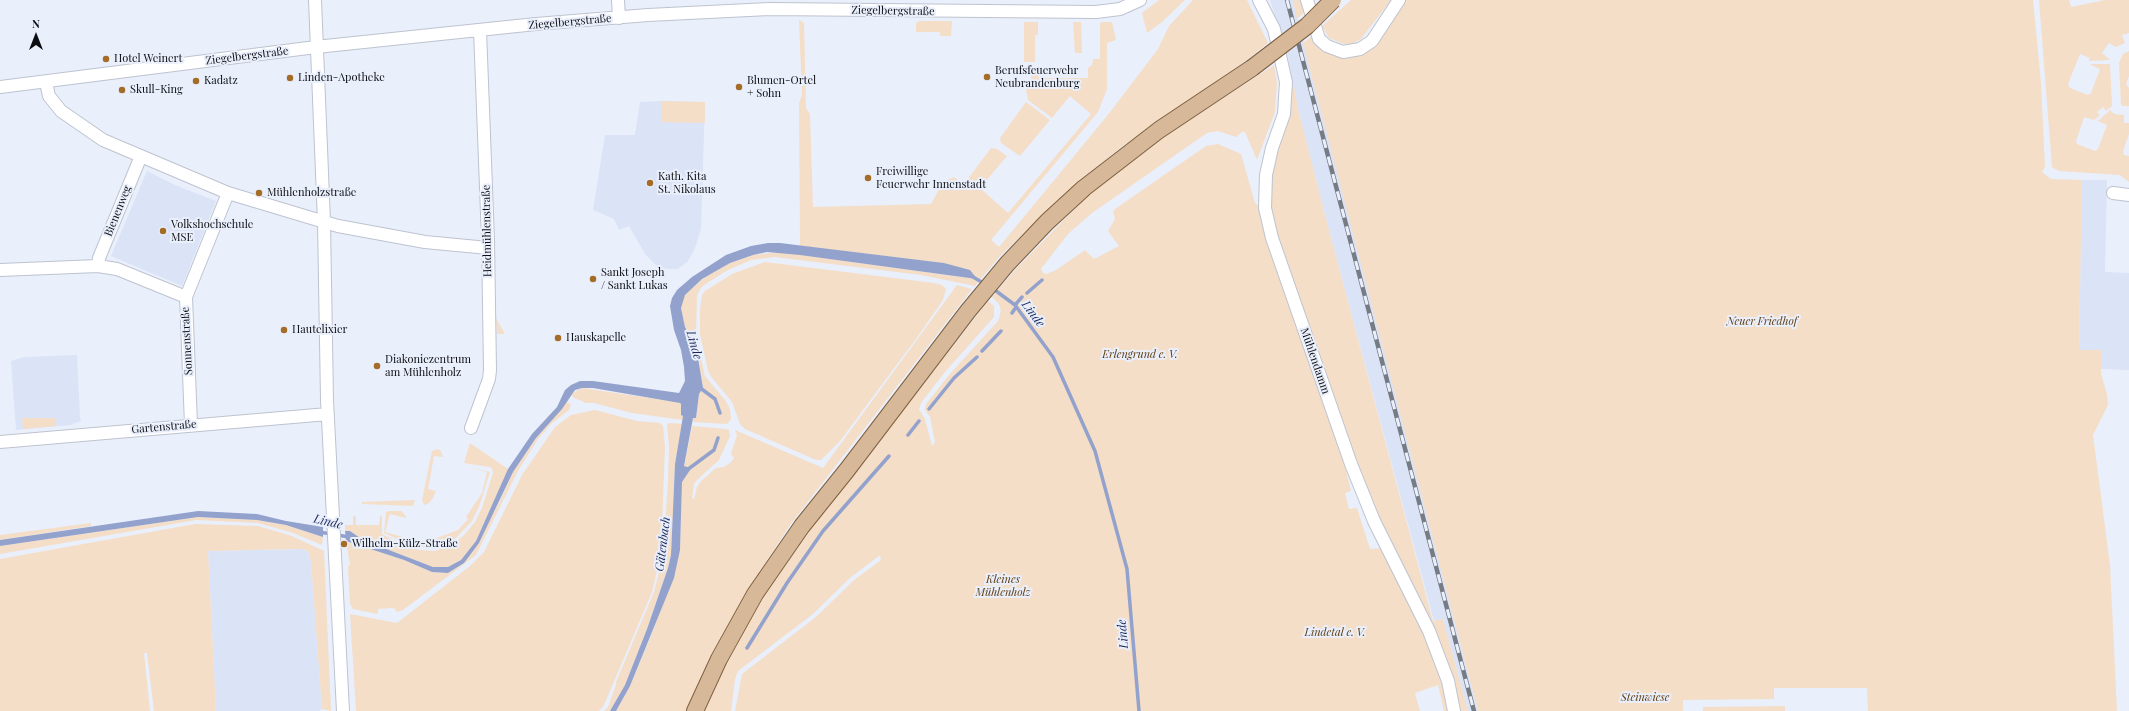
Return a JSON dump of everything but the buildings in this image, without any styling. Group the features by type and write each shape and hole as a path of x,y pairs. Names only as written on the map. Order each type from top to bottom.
{"main road":[{"path":"695,711 719,659 754,594 802,526 847,470 968,311 1007,264 1084,188 1159,130 1252,68 1307,26 1333,0"}],"street":[{"path":"315,0 324,222 328,414 343,711"},
{"path":"618,0 619,18"},
{"name":"Ziegelbergstraße","path":"0,87 316,47 480,30 619,18 770,10 949,6 1111,11 1128,7 1140,0"},
{"name":"Mühlendamm","path":"1259,0 1274,30 1286,82 1284,114 1271,153 1266,175 1266,208 1272,238 1351,464 1374,521 1429,631 1448,681 1454,711"},
{"path":"1307,0 1319,39 1327,46 1338,51 1349,52 1366,46 1379,33 1399,0"},
{"name":"Heidmühlenstraße","path":"471,428 489,379 490,370 488,248 480,30"},
{"path":"46,82 49,96 61,111 103,140 228,193 324,222 425,242 488,248"},
{"name":"Bienenweg","path":"98,266 99,258 140,156"},
{"name":"Sonnenstraße","path":"191,425 186,297 228,193"},
{"path":"2113,193 2129,196"},
{"path":"0,270 98,266 118,269 186,297"},
{"name":"Gartenstraße","path":"0,442 328,414"}],"shaded area":[{"path":"1270,0 1293,0 1478,711 1468,711 1443,619 1434,621 1331,238 1298,109 1288,57"},
{"name":"Kath. Kita St. Nikolaus","path":"640,102 705,102 701,229 695,248 688,261 678,269 667,269 657,266 645,254 629,226 619,230 614,219 593,210 605,135 635,135"},
{"name":"Volkshochschule MSE","path":"147,171 175,185 216,201 182,286 111,256"},
{"path":"2082,180 2107,180 2105,272 2129,273 2129,370 2101,369 2102,350 2079,350"},
{"path":"77,355 81,421 70,425 16,430 11,361 24,357"},
{"path":"304,549 309,553 311,562 322,709 320,711 216,711 208,551"}],"green space":[{"path":"1159,0 1185,0 1162,22 1147,33 1142,13"},
{"path":"1193,0 1247,0 1268,43 1247,60 1120,148 1078,182 999,257 975,286 921,275 774,257 751,260 728,270 701,288 697,295 696,336 705,376 725,400 730,409 731,419 727,424 693,422 693,418 696,418 699,394 703,388 696,346 685,327 681,301 685,295 702,279 730,263 753,255 780,252 977,279 944,263 800,246 799,103 802,95 799,20 804,23 806,108 810,114 813,207 931,204 943,182 954,177 964,184 991,148 997,149 1007,156 980,188 1008,213 1091,114 1070,96 1052,118 1028,100 1026,90 1031,81 1031,75 1038,75 1039,78 1088,78 1088,68 1092,65 1093,59 1100,59 1100,24 1101,22 1112,22 1116,40 1107,43 1107,89 1098,112 991,240 999,247 1107,116 1158,49 1169,26"},
{"path":"1293,0 1302,0 1305,12 1297,19"},
{"path":"1351,0 1391,0 1361,39 1352,44 1344,44 1329,38 1322,26"},
{"name":"Neuer Friedhof","path":"1405,0 2033,0 2041,83 2045,167 2042,172 2051,179 2082,180 2079,350 2102,350 2101,374 2107,394 2108,405 2093,435 2110,565 2117,711 1868,711 1867,688 1774,688 1774,699 1683,700 1683,711 1478,711 1303,43 1312,36 1318,46 1331,54 1344,57 1361,54 1375,45"},
{"path":"2039,0 2069,0 2071,7 2105,0 2129,0 2129,33 2122,35 2125,43 2116,47 2109,43 2102,53 2110,60 2089,61 2090,58 2080,54 2068,84 2070,88 2088,95 2091,93 2100,69 2091,64 2110,64 2112,106 2106,111 2103,107 2097,112 2100,115 2094,120 2084,117 2076,141 2077,144 2095,151 2098,149 2107,125 2098,121 2110,110 2114,114 2124,115 2124,123 2129,123 2129,134 2123,151 2124,155 2129,156 2129,182 2120,175 2059,171 2052,167"},
{"path":"919,21 952,21 951,36 940,36 940,32 916,32 916,23"},
{"path":"1024,22 1038,22 1038,35 1035,35 1035,62 1024,62"},
{"path":"1073,22 1081,22 1082,53 1075,53"},
{"path":"2129,51 2129,76 2126,84 2129,88 2129,106 2122,106 2119,63 2123,54"},
{"path":"1274,65 1277,82 1275,112 1257,160 1245,132 1242,132 1236,137 1218,131 1207,133 1092,213 1068,234 1041,269 1043,273 1047,274 1056,270 1085,250 1094,259 1119,246 1108,231 1115,219 1113,212 1115,209 1206,146 1218,144 1241,154 1255,203 1261,208 1267,239 1285,295 1343,458 1351,491 1345,493 1349,509 1357,508 1370,549 1382,548 1424,632 1443,683 1449,711 1444,711 1438,685 1415,693 1420,711 735,711 742,674 816,617 854,580 881,560 880,555 851,577 813,614 738,671 735,679 731,711 702,711 725,660 761,598 808,532 988,301 994,306 994,317 945,372 921,403 919,409 925,419 932,446 935,442 930,417 925,410 926,404 949,375 998,321 1001,311 999,304 992,297 1015,270 1090,193 1131,160"},
{"path":"1293,80 1298,109 1331,238 1433,621 1443,619 1468,711 1459,711 1356,462 1278,236 1270,206 1270,186 1277,150 1290,116"},
{"path":"661,101 705,102 705,123 662,122"},
{"path":"1026,102 1050,120 1020,156 1001,143 1000,138"},
{"path":"765,262 934,283 942,285 946,289 943,300 918,336 840,441 821,460 816,460 745,429 740,424 732,402 708,371 700,334 700,309 702,295 705,291 732,274"},
{"path":"957,285 972,289 790,525 748,590 712,654 687,711 616,711 630,686 653,631 680,550 682,482 686,473 684,467 692,426 726,429 729,430 730,436 719,460 694,484 692,498 694,499 697,487 701,481 716,468 724,467 734,458 731,454 737,435 735,430 823,468"},
{"path":"496,318 505,334 497,334"},
{"path":"582,388 677,402 681,404 681,415 683,416 683,420 632,413 594,403 586,403 574,398 571,394"},
{"path":"567,402 571,404 569,410 551,424 538,439 518,471 476,555 403,610 397,612 394,608 378,609 378,614 353,609 350,604 348,566 350,565 346,541 404,560 432,572 448,573 464,563 498,505 513,472 536,438"},
{"path":"595,410 637,421 660,423 663,426 665,447 661,554 652,592 604,705 599,711 356,711 350,614 397,623 470,566 484,552 522,475 555,427 571,415"},
{"path":"22,418 56,418 56,426 23,429"},
{"path":"669,423 682,424 675,464 671,555 647,629 625,685 610,711 604,711 608,707 616,682 654,592 663,556 668,481 669,446 667,425"},
{"path":"470,443 508,469 476,541 461,560 448,567 433,567 363,540 350,531 345,531 345,525 353,525 353,516 356,516 356,525 379,525 380,516 382,516 382,534 407,547 435,551 455,543 475,522 482,508 493,473 492,468 464,463"},
{"path":"438,449 441,451 443,457 434,456 428,489 436,491 429,503 424,505 422,500 432,451"},
{"path":"464,466 490,472 479,507 472,521 453,541 443,546 427,548 408,544 384,533 386,512 389,511 401,511 406,516 406,518 390,514 385,532 403,537 403,540 429,541 458,530 468,519 466,517 482,493 487,472"},
{"path":"415,500 413,506 362,504 362,502"},
{"path":"198,517 257,520 286,525 323,537 322,545 293,533 258,523 196,520 0,554 0,546"},
{"path":"91,523 91,526 0,540 0,535"},
{"path":"195,524 258,526 292,536 324,551 331,711 322,709 311,562 309,553 304,549 294,549 208,551 216,711 154,711 147,653 144,653 150,711 0,711 0,559"},
{"path":"1785,706 1785,711 1703,711 1703,707"}],"water":[{"path":"768,243 780,243 944,263 970,270 977,279 800,255 767,252 730,263 702,279 685,295 681,308 685,327 696,346 703,388 699,394 696,418 693,418 684,466 690,468 690,470 682,482 680,550 674,578 630,686 616,711 610,711 625,685 647,629 671,555 675,464 683,416 681,415 680,403 593,388 582,388 575,390 562,409 536,438 513,472 479,543 464,563 448,573 432,572 404,560 346,541 345,531 350,531 363,540 433,567 448,567 461,560 476,541 508,469 532,434 557,407 565,390 571,385 580,381 593,381 679,393 685,381 684,367 681,350 674,330 670,306 672,298 677,290 692,277 726,255 751,246"},
{"path":"198,511 257,514 286,521 323,527 323,537 286,525 257,520 198,517 0,546 0,540"}],"waterway":[{"name":"Linde","path":"973,277 985,284"},
{"path":"1027,293 1042,280"},
{"name":"Linde","path":"992,288 1015,305 1053,357 1095,451 1127,569 1139,711"},
{"path":"1015,305 1022,297"},
{"name":"Linde","path":"1012,313 1016,307"},
{"path":"982,351 1001,331"},
{"path":"929,409 954,378 977,357"},
{"path":"699,387 715,399 720,413"},
{"path":"908,435 919,421"},
{"path":"687,470 714,450 718,438"},
{"path":"747,648 787,583 823,531 889,456"},
{"name":"Linde","path":"319,532 349,537"}],"railway":[{"path":"1287,0 1474,711"}],"place":[{"name":"Hotel Weinert","path":"106,59"},
{"name":"Berufsfeuerwehr Neubrandenburg","path":"987,77"},
{"name":"Linden-Apotheke","path":"290,78"},
{"name":"Kadatz","path":"196,81"},
{"name":"Blumen-Ortel + Sohn","path":"739,87"},
{"name":"Skull-King","path":"122,90"},
{"name":"Freiwillige Feuerwehr Innenstadt","path":"868,178"},
{"name":"Kath. Kita St. Nikolaus","path":"650,183"},
{"name":"Mühlenholzstraße","path":"259,193"},
{"name":"Volkshochschule MSE","path":"163,231"},
{"name":"Sankt Joseph / Sankt Lukas","path":"593,279"},
{"name":"Hautelixier","path":"284,330"},
{"name":"Hauskapelle","path":"558,338"},
{"name":"Diakoniezentrum am Mühlenholz","path":"377,366"},
{"name":"Wilhelm-Külz-Straße","path":"344,544"}],"park label":[{"name":"Erlengrund e. V.","path":"1140,355"},
{"name":"Kleines Mühlenholz","path":"1003,586"},
{"name":"Lindetal e. V.","path":"1335,633"},
{"name":"Steinwiese","path":"1645,698"}],"water label":[{"name":"Gätenbach","path":"663,544"}]}
